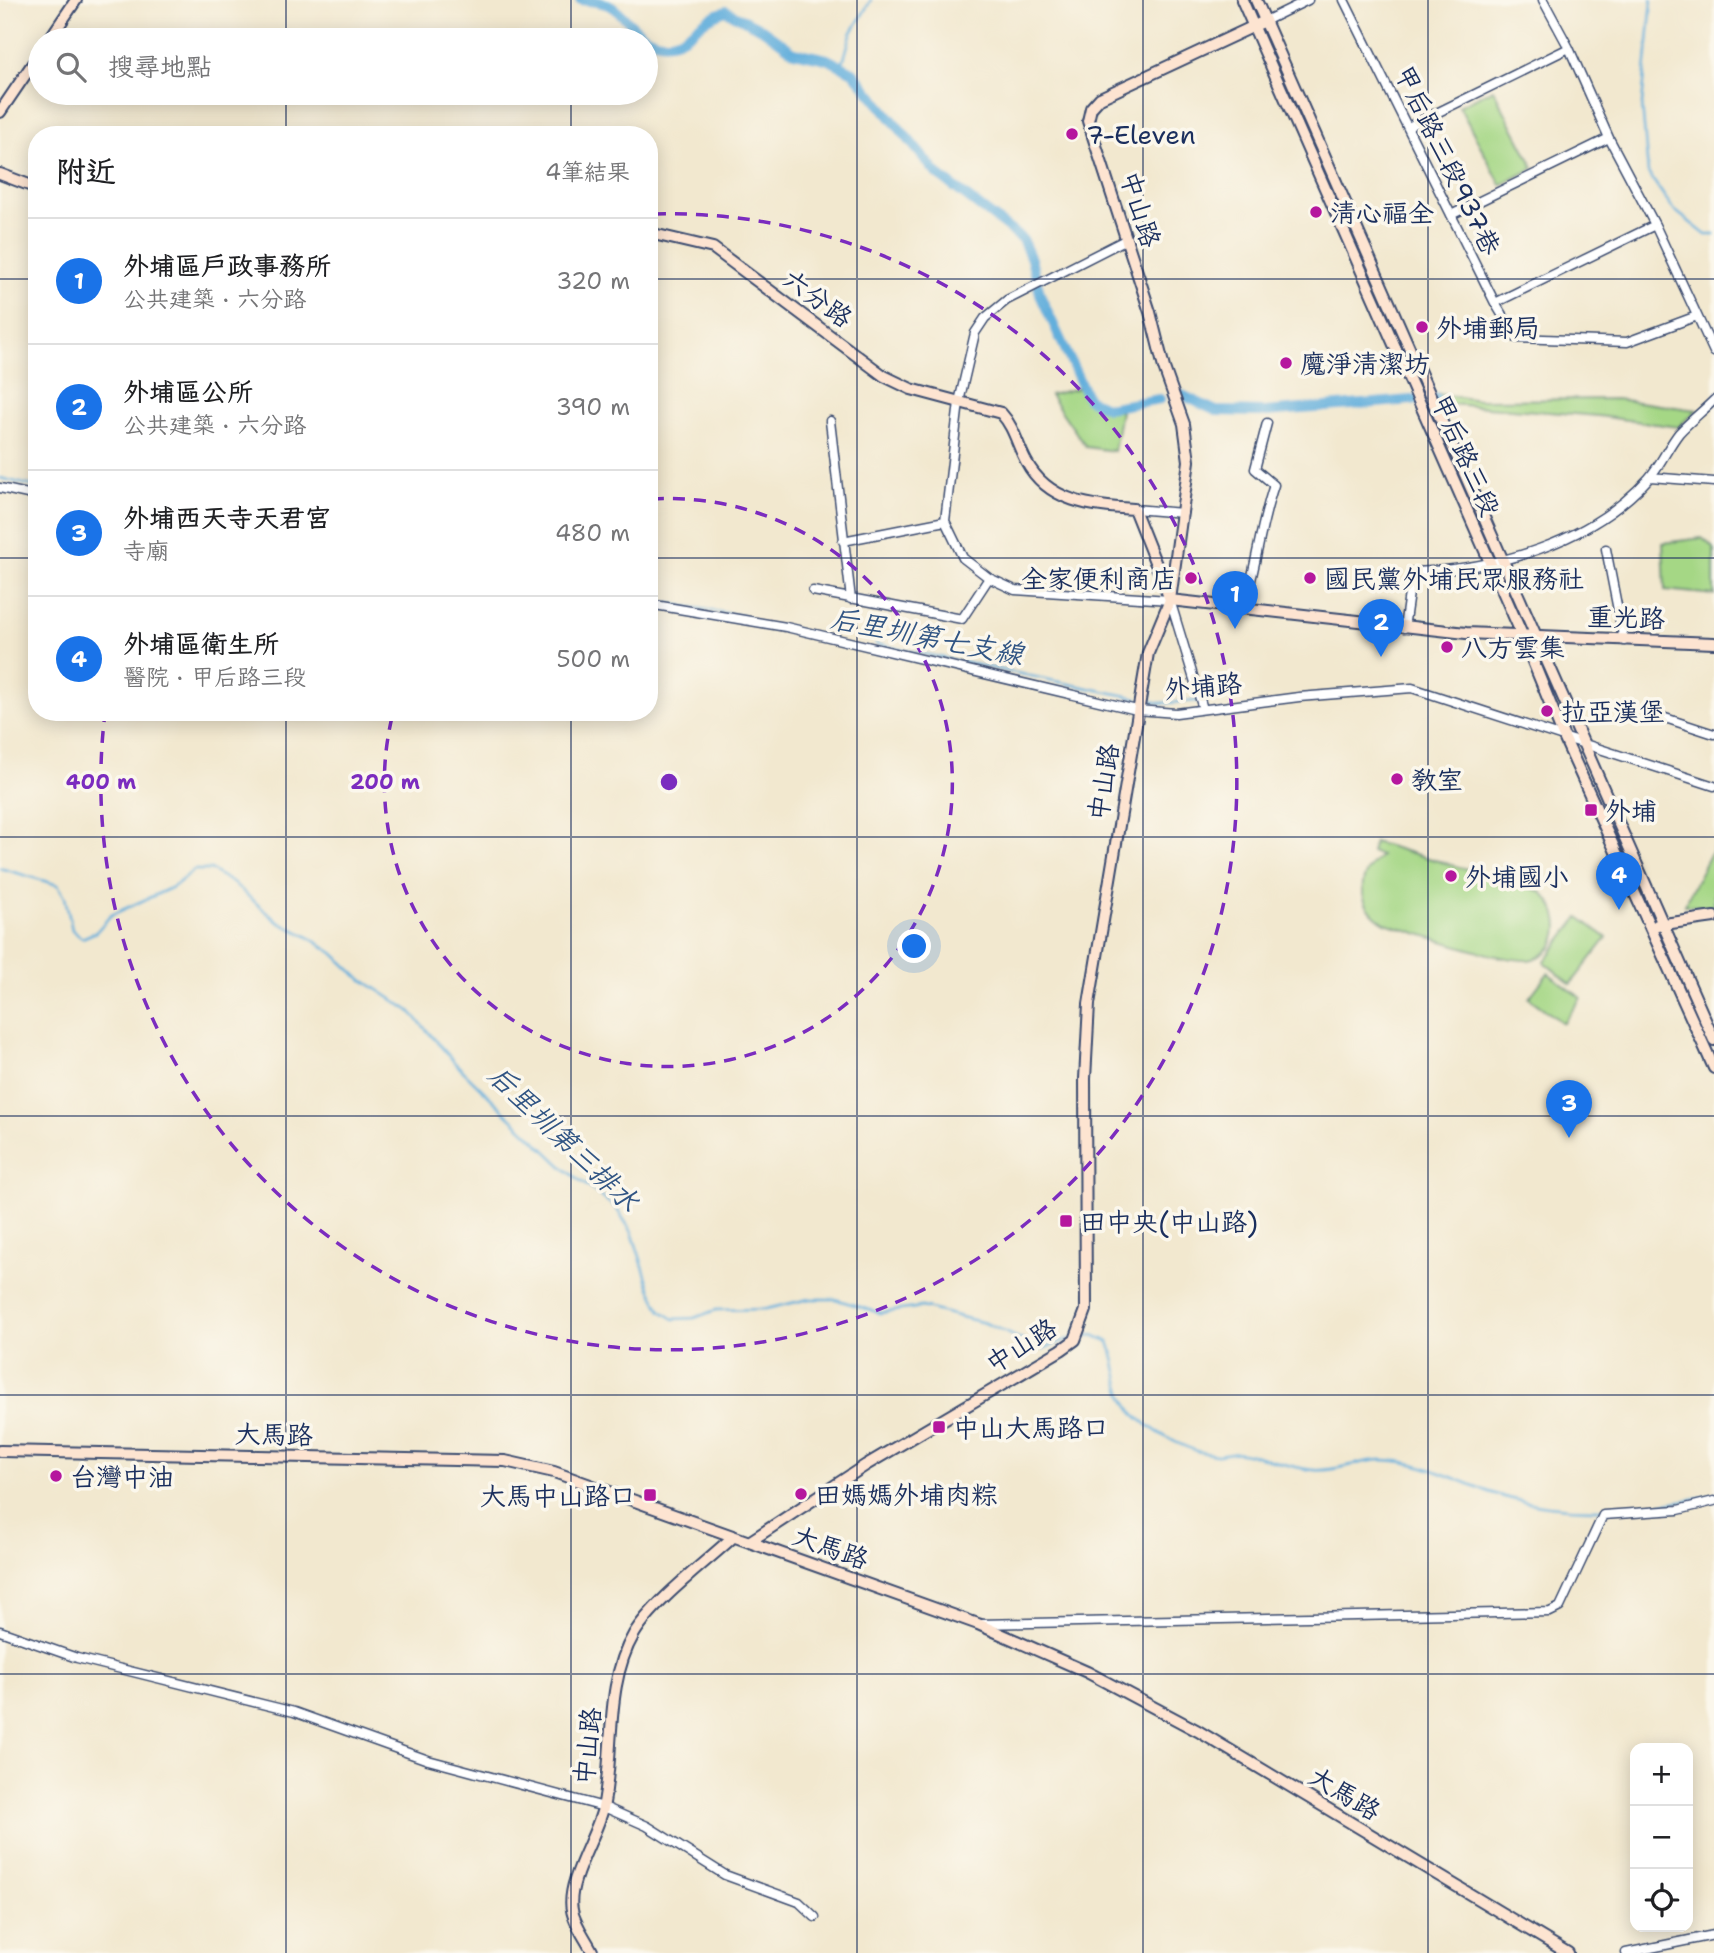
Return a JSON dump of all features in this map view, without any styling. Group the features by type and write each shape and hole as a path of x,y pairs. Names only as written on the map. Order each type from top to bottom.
{"street":[{"path":"57,28 76,0"},
{"name":"甲后路三段","path":"1242,0 1523,637 1563,735 1656,925"},
{"name":"甲后路三段","path":"1256,0 1582,741 1656,925"},
{"name":"中山路","path":"749,1542 866,1465 1075,1340 1086,1310 1085,1079 1089,1004 1148,653 1170,600 1189,461 1184,424 1088,121 1091,108 1100,98 1308,0"},
{"name":"甲后路三段937巷","path":"1344,0 1495,303 1517,338 1627,342 1697,316"},
{"path":"1543,0 1569,48 1609,138 1655,225 1714,352"},
{"path":"1408,127 1569,48"},
{"path":"0,112 28,70"},
{"path":"1451,215 1609,138"},
{"path":"0,174 28,185"},
{"path":"1495,303 1655,225"},
{"name":"六分路","path":"658,235 713,248 884,376 911,389 1001,413 1011,423 1026,461 1039,480 1054,493 1089,506 1134,509"},
{"path":"1125,240 1007,300 985,318 975,333 959,402 945,521 963,558 989,578 1015,590 1170,600 1404,628 1523,637 1536,635"},
{"path":"1404,628 1412,572 1488,562 1541,550 1585,529 1619,506 1650,477 1679,434 1714,400"},
{"path":"830,421 851,599"},
{"path":"1244,608 1256,569 1262,520 1273,485 1255,470 1267,423"},
{"path":"1650,477 1714,482"},
{"path":"0,488 28,494"},
{"path":"1184,513 1134,509 1170,600 1203,709"},
{"path":"843,541 945,521"},
{"path":"1606,549 1624,641"},
{"path":"813,592 962,619 989,578"},
{"name":"外埔路","path":"658,605 786,626 1137,710 1176,713 1412,688 1714,786"},
{"name":"重光路","path":"1536,635 1714,643"},
{"path":"1653,715 1714,734"},
{"path":"1656,925 1714,916"},
{"path":"1656,925 1714,1041"},
{"path":"1656,925 1714,1068"},
{"name":"大馬路","path":"0,1451 505,1461 554,1472 978,1624 1124,1690 1198,1731 1568,1953"},
{"path":"978,1624 1550,1612 1560,1607 1603,1515 1678,1510 1714,1501"},
{"name":"中山路","path":"593,1953 572,1910 573,1890 604,1807 615,1694 626,1651 635,1632 683,1580 733,1537"},
{"path":"0,1631 77,1658 294,1712 428,1760 604,1807 647,1826 725,1875 799,1902 816,1917"},
{"path":"1626,1953 1714,1935"}],"green space":[{"path":"1493,89 1534,168 1501,185 1459,106"},
{"path":"1079,388 1096,407 1121,411 1114,451 1086,447 1050,395"},
{"path":"1438,394 1479,400 1616,399 1697,410 1678,427 1598,416 1438,403"},
{"path":"1702,538 1714,548 1714,595 1665,590 1663,543"},
{"path":"1374,842 1540,891 1548,899 1557,918 1558,928 1552,947 1533,959 1521,960 1461,947 1385,923 1369,908 1363,891 1367,873 1381,856 1371,852"},
{"path":"1714,847 1714,908 1684,905"},
{"path":"1579,917 1607,938 1571,984 1544,962"},
{"path":"1548,973 1581,998 1563,1023 1529,998"}],"waterway":[{"path":"580,0 609,5 636,28"},
{"path":"842,66 851,34 871,0"},
{"path":"1652,0 1642,104 1648,173 1673,209 1706,235 1714,235"},
{"path":"658,41 681,39 710,18 726,11 762,29 794,52 827,59 853,72 937,174 1022,239 1031,259 1041,297 1088,399 1107,408 1160,399"},
{"path":"1180,394 1216,411 1265,412 1436,398"},
{"name":"后里圳第七支線","path":"0,478 28,485"},
{"name":"后里圳第七支線","path":"658,602 743,616"},
{"name":"后里圳第七支線","path":"876,644 1137,698"},
{"name":"后里圳第七支線","path":"1143,700 1162,703 1197,701"},
{"name":"后里圳第三排水","path":"0,868 58,885 65,897 72,930 82,938 96,932 111,915 173,887 194,870 211,870 234,884 278,922 333,953 357,976 410,1011 456,1064 503,1110 565,1169 616,1208 632,1232 650,1288 661,1311 674,1319 694,1318 716,1310 766,1309 809,1299 835,1299 880,1313 922,1307 985,1323 1042,1349 1069,1339"},
{"name":"后里圳第三排水","path":"1079,1337 1093,1335 1109,1342 1127,1403 1140,1419 1176,1442 1206,1453 1242,1453 1314,1470 1382,1460 1398,1461 1429,1469 1504,1497 1556,1507 1609,1509 1714,1495"}],"place":[{"name":"7-Eleven","path":"1072,134"},
{"name":"清心福全","path":"1316,212"},
{"name":"外埔郵局","path":"1422,327"},
{"name":"魔淨清潔坊","path":"1286,363"},
{"name":"全家便利商店","path":"1191,578"},
{"name":"國民黨外埔民眾服務社","path":"1310,578"},
{"name":"外埔區戶政事務所","path":"1235,629"},
{"name":"八方雲集","path":"1447,647"},
{"name":"外埔區公所","path":"1381,657"},
{"name":"拉亞漢堡","path":"1547,711"},
{"name":"教室","path":"1397,779"},
{"name":"外埔","path":"1591,810"},
{"name":"外埔國小","path":"1451,876"},
{"name":"外埔區衛生所","path":"1619,910"},
{"name":"外埔西天寺天君宮","path":"1569,1138"},
{"name":"田中央(中山路)","path":"1066,1221"},
{"name":"中山大馬路口","path":"939,1427"},
{"name":"台灣中油","path":"56,1476"},
{"name":"田媽媽外埔肉粽","path":"801,1494"},
{"name":"大馬中山路口","path":"650,1495"}]}
